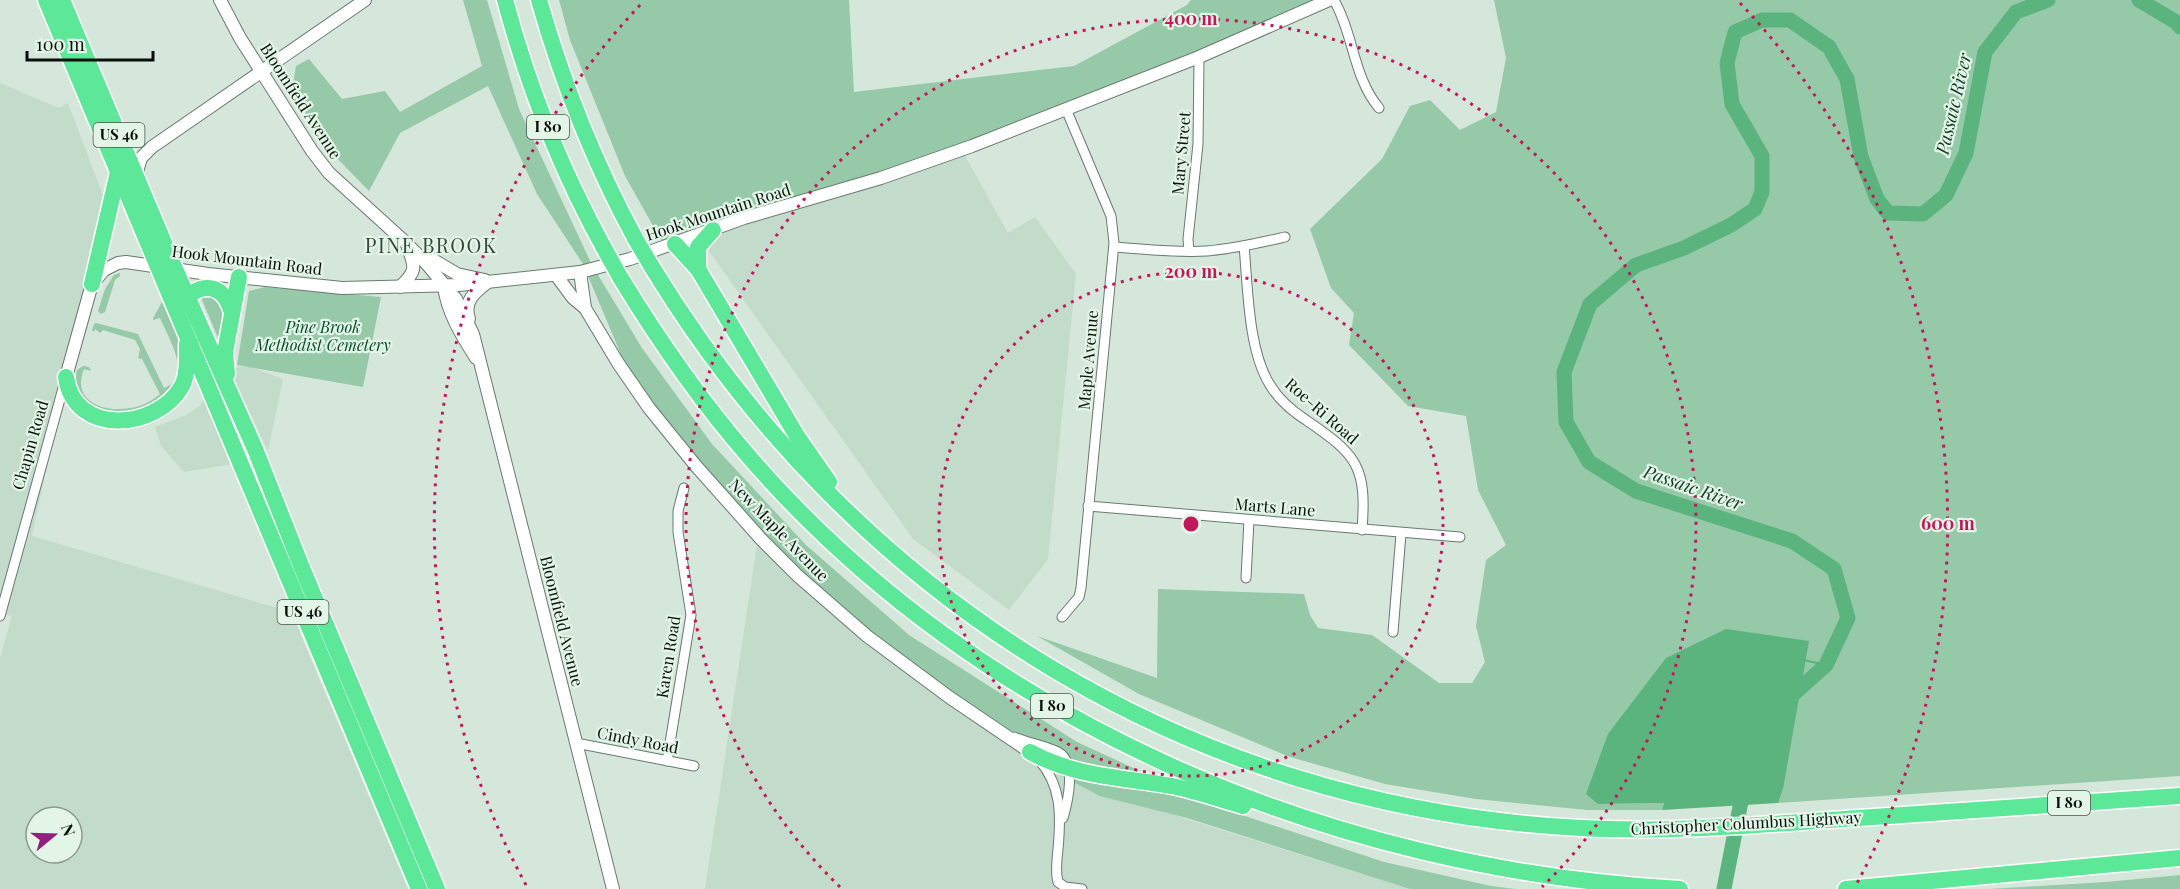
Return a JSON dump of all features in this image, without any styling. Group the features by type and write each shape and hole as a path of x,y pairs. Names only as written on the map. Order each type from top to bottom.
{"highway":[{"name":"US 46","path":"46,0 419,889"},
{"name":"US 46","path":"62,0 175,269 231,394 437,889"},
{"name":"I 80","path":"505,0 520,52 554,144 580,203 620,277 692,387 752,460 805,516 844,554 944,635 1044,701 1140,751 1239,794 1291,813 1383,841 1513,869 1636,886 1680,889"},
{"name":"Christopher Columbus Highway","path":"539,0 561,73 609,189 652,267 702,344 757,416 805,471 889,551 954,603 1042,662 1106,699 1153,722 1241,759 1332,788 1434,811 1549,826 1652,829 1781,824 2180,796"},
{"path":"92,284 118,172"},
{"path":"698,269 698,247 713,230"},
{"path":"675,244 698,269 807,453 844,501 889,551"},
{"path":"231,394 225,352 239,277"},
{"path":"176,310 188,296 196,290 205,288 216,290 225,297 232,313"},
{"path":"66,377 74,400 90,414 106,420 119,421 142,416 163,406 176,395 182,386 186,370 186,334"},
{"path":"1030,752 1070,769 1097,776 1185,789 1287,819 1383,841"},
{"path":"1846,889 2180,858"}],"main road":[{"name":"Bloomfield Avenue","path":"220,0 240,38 295,127 329,173 426,263 456,299 473,334 613,889"},
{"path":"136,175 138,163 152,147 365,0"},
{"name":"Hook Mountain Road","path":"92,284 104,270 126,262 342,288 444,286 580,272 675,244 744,218 881,178 972,146 1199,57 1329,0"},
{"path":"122,141 133,148 152,147"},
{"path":"405,242 442,267 457,274 489,282"},
{"path":"400,287 413,274 414,268 405,242"},
{"name":"New Maple Avenue","path":"580,272 585,308"},
{"name":"New Maple Avenue","path":"556,275 573,298 585,308 618,363 649,408 696,466 761,539 832,607 867,636 949,697 1030,752"},
{"path":"473,334 467,312 468,301 475,292 489,282"},
{"name":"Chapin Road","path":"66,377 92,284"},
{"name":"Bloomfield Avenue","path":"444,286 446,302 466,343 479,361"}],"street":[{"path":"1334,0 1348,29 1366,90 1379,108"},
{"name":"Mary Street","path":"1189,251 1188,240 1198,144 1199,57"},
{"name":"Maple Avenue","path":"1062,617 1079,597 1081,588 1114,247 1114,228 1111,216 1066,109"},
{"path":"1114,247 1208,251 1285,237"},
{"name":"Roe-Ri Road","path":"1244,246 1254,335 1263,372 1282,400 1293,411 1341,445 1355,463 1362,485 1364,502 1362,530"},
{"name":"Chapin Road","path":"0,616 66,377"},
{"name":"Karen Road","path":"667,761 692,615 678,532 678,511 684,488"},
{"name":"Marts Lane","path":"1088,506 1401,534 1460,537"},
{"path":"1246,578 1249,520"},
{"path":"1393,632 1401,534"},
{"name":"New Maple Avenue","path":"997,728 1018,738 1057,751 1066,759 1070,769"},
{"name":"Cindy Road","path":"576,743 694,766"},
{"path":"1030,752 1042,763 1056,787 1060,808 1056,871 1058,882 1065,887 1082,889"},
{"path":"1060,832 1067,801 1070,769"}],"shaded area":[{"path":"0,83 59,108 68,103 104,198 32,536 291,612 408,889 0,889 0,658 12,616 0,613"},
{"path":"963,152 1008,233 1035,217 1076,274 1048,559 1009,610 913,539 699,237"},
{"path":"248,366 283,379 268,451 234,379 232,368"},
{"path":"205,398 233,464 184,472 161,446 155,427 186,415 200,406"},
{"path":"758,538 1035,762 1067,778 1151,808 1410,889 705,889"},
{"path":"1726,629 1809,641 1783,789 1778,803 1662,810 1664,803 1598,804 1586,794 1608,734 1666,658"}],"green space":[{"path":"463,0 487,0 519,109 592,265 642,348 712,444 806,545 909,635 1077,742 1218,807 1384,862 1491,886 1516,889 1410,889 1187,818 1100,796 1035,762 922,679 758,538 635,388 583,264 537,194 488,86 400,133 369,191 325,146 292,90 296,66 309,59 342,99 385,91 400,112 482,66"},
{"path":"559,0 849,0 854,92 1074,66 1187,5 1191,0 1323,0 963,152 665,247 625,176 570,40"},
{"path":"1494,0 2180,0 2180,776 1778,803 1783,789 1598,804 1664,803 1662,810 1587,810 1476,799 1385,784 1290,757 1139,694 1037,636 1157,678 1158,589 1304,594 1310,615 1318,628 1372,635 1439,683 1472,683 1485,662 1476,626 1486,560 1506,545 1478,490 1466,416 1408,406 1349,345 1354,313 1331,288 1310,229 1382,159 1410,106 1430,100 1460,130 1496,112 1506,58"},
{"path":"120,273 115,280 105,312 101,314 98,311 105,289 114,275"},
{"name":"Pine Brook Methodist Cemetery","path":"265,287 381,297 363,387 237,365 249,291"},
{"path":"208,294 225,305 221,338 218,338 200,295"},
{"path":"162,302 183,350 180,376 168,395 149,408 127,415 106,415 88,408 78,393 77,370 83,366 89,367 91,371 84,369 81,380 82,389 86,397 100,406 110,409 134,407 160,394 142,359 138,358 140,349 135,340 103,330 100,333 95,329 94,332 92,330 96,323 138,334 164,388 173,383 177,376 178,366 173,346 160,318 153,320"},
{"path":"2180,875 2180,889 1989,889 2106,882"}],"waterway":[{"name":"Passaic River","path":"1787,700 1826,665 1848,618 1834,569 1792,541 1636,491 1589,462 1566,422 1564,372 1590,304 1636,265 1684,248 1731,225 1755,209 1762,192 1762,156 1732,104 1727,63 1735,32 1762,20 1790,20 1829,47 1847,79 1861,157 1877,199 1888,213 1923,214 1946,195 1966,153 1985,52 2016,12 2048,0"},
{"name":"Passaic River","path":"2139,0 2176,22 2180,27"},
{"path":"1803,660 1826,665"},
{"name":"Passaic River","path":"1724,889 1744,786"}],"district":[{"name":"PINE BROOK","path":"431,246"}]}
